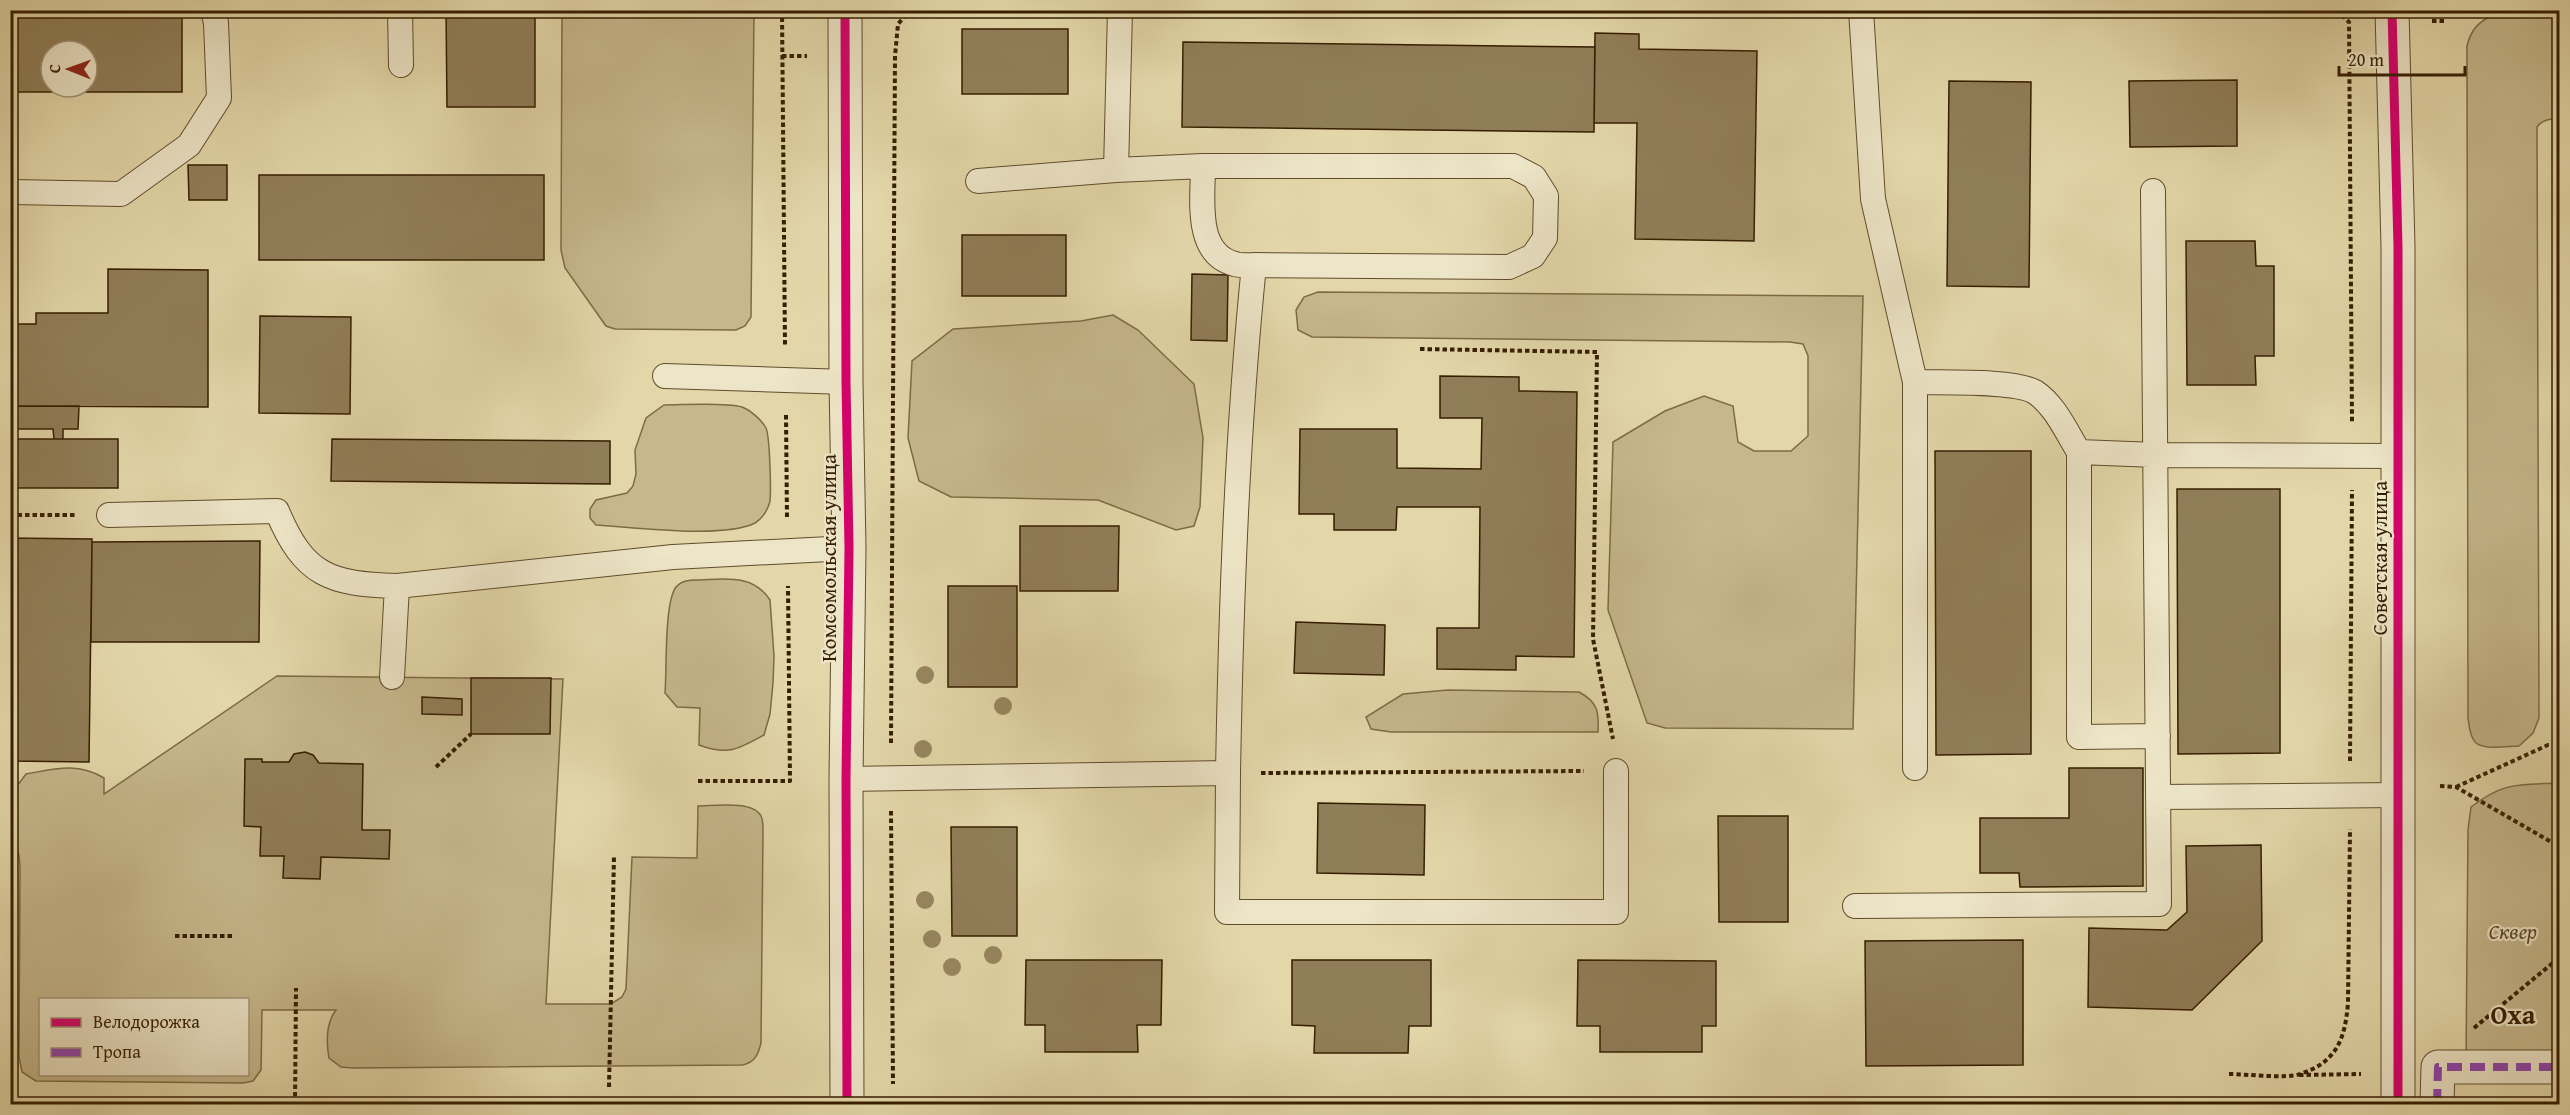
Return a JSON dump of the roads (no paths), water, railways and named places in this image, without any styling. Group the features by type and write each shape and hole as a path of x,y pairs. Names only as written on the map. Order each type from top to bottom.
{"street":[{"name":"Комсомольская улица","path":"845,10 849,548 846,779 847,1104"},
{"name":"Советская улица","path":"2392,10 2398,247 2398,1104"},
{"path":"2438,1104 2438,1067 2559,1067"}],"lane":[{"path":"10,192 121,194 189,145 219,98 216,24 213,10"},
{"path":"400,10 401,65"},
{"path":"1116,170 1120,10"},
{"path":"1861,10 1873,199 1915,382 1915,768"},
{"path":"978,181 1203,166 1513,166 1534,177 1546,196 1545,238 1533,256 1509,267 1234,264 1219,256 1209,244 1203,226 1203,166"},
{"path":"1855,906 2159,904 2153,191"},
{"path":"1254,265 1241,392 1231,615 1227,912 1616,912 1616,771"},
{"path":"665,376 846,382"},
{"path":"1915,382 2013,386 2034,392 2049,406 2079,452 2079,737 2158,736"},
{"path":"2079,452 2156,455 2397,456"},
{"path":"109,515 277,511 289,540 309,566 338,579 360,585 397,586 674,557 849,548"},
{"path":"392,677 397,586"},
{"path":"846,779 1228,773"},
{"path":"2158,796 2399,795"}],"district":[{"name":"Оха","path":"2513,1015"}],"park label":[{"name":"Сквер","path":"2513,932"}]}
